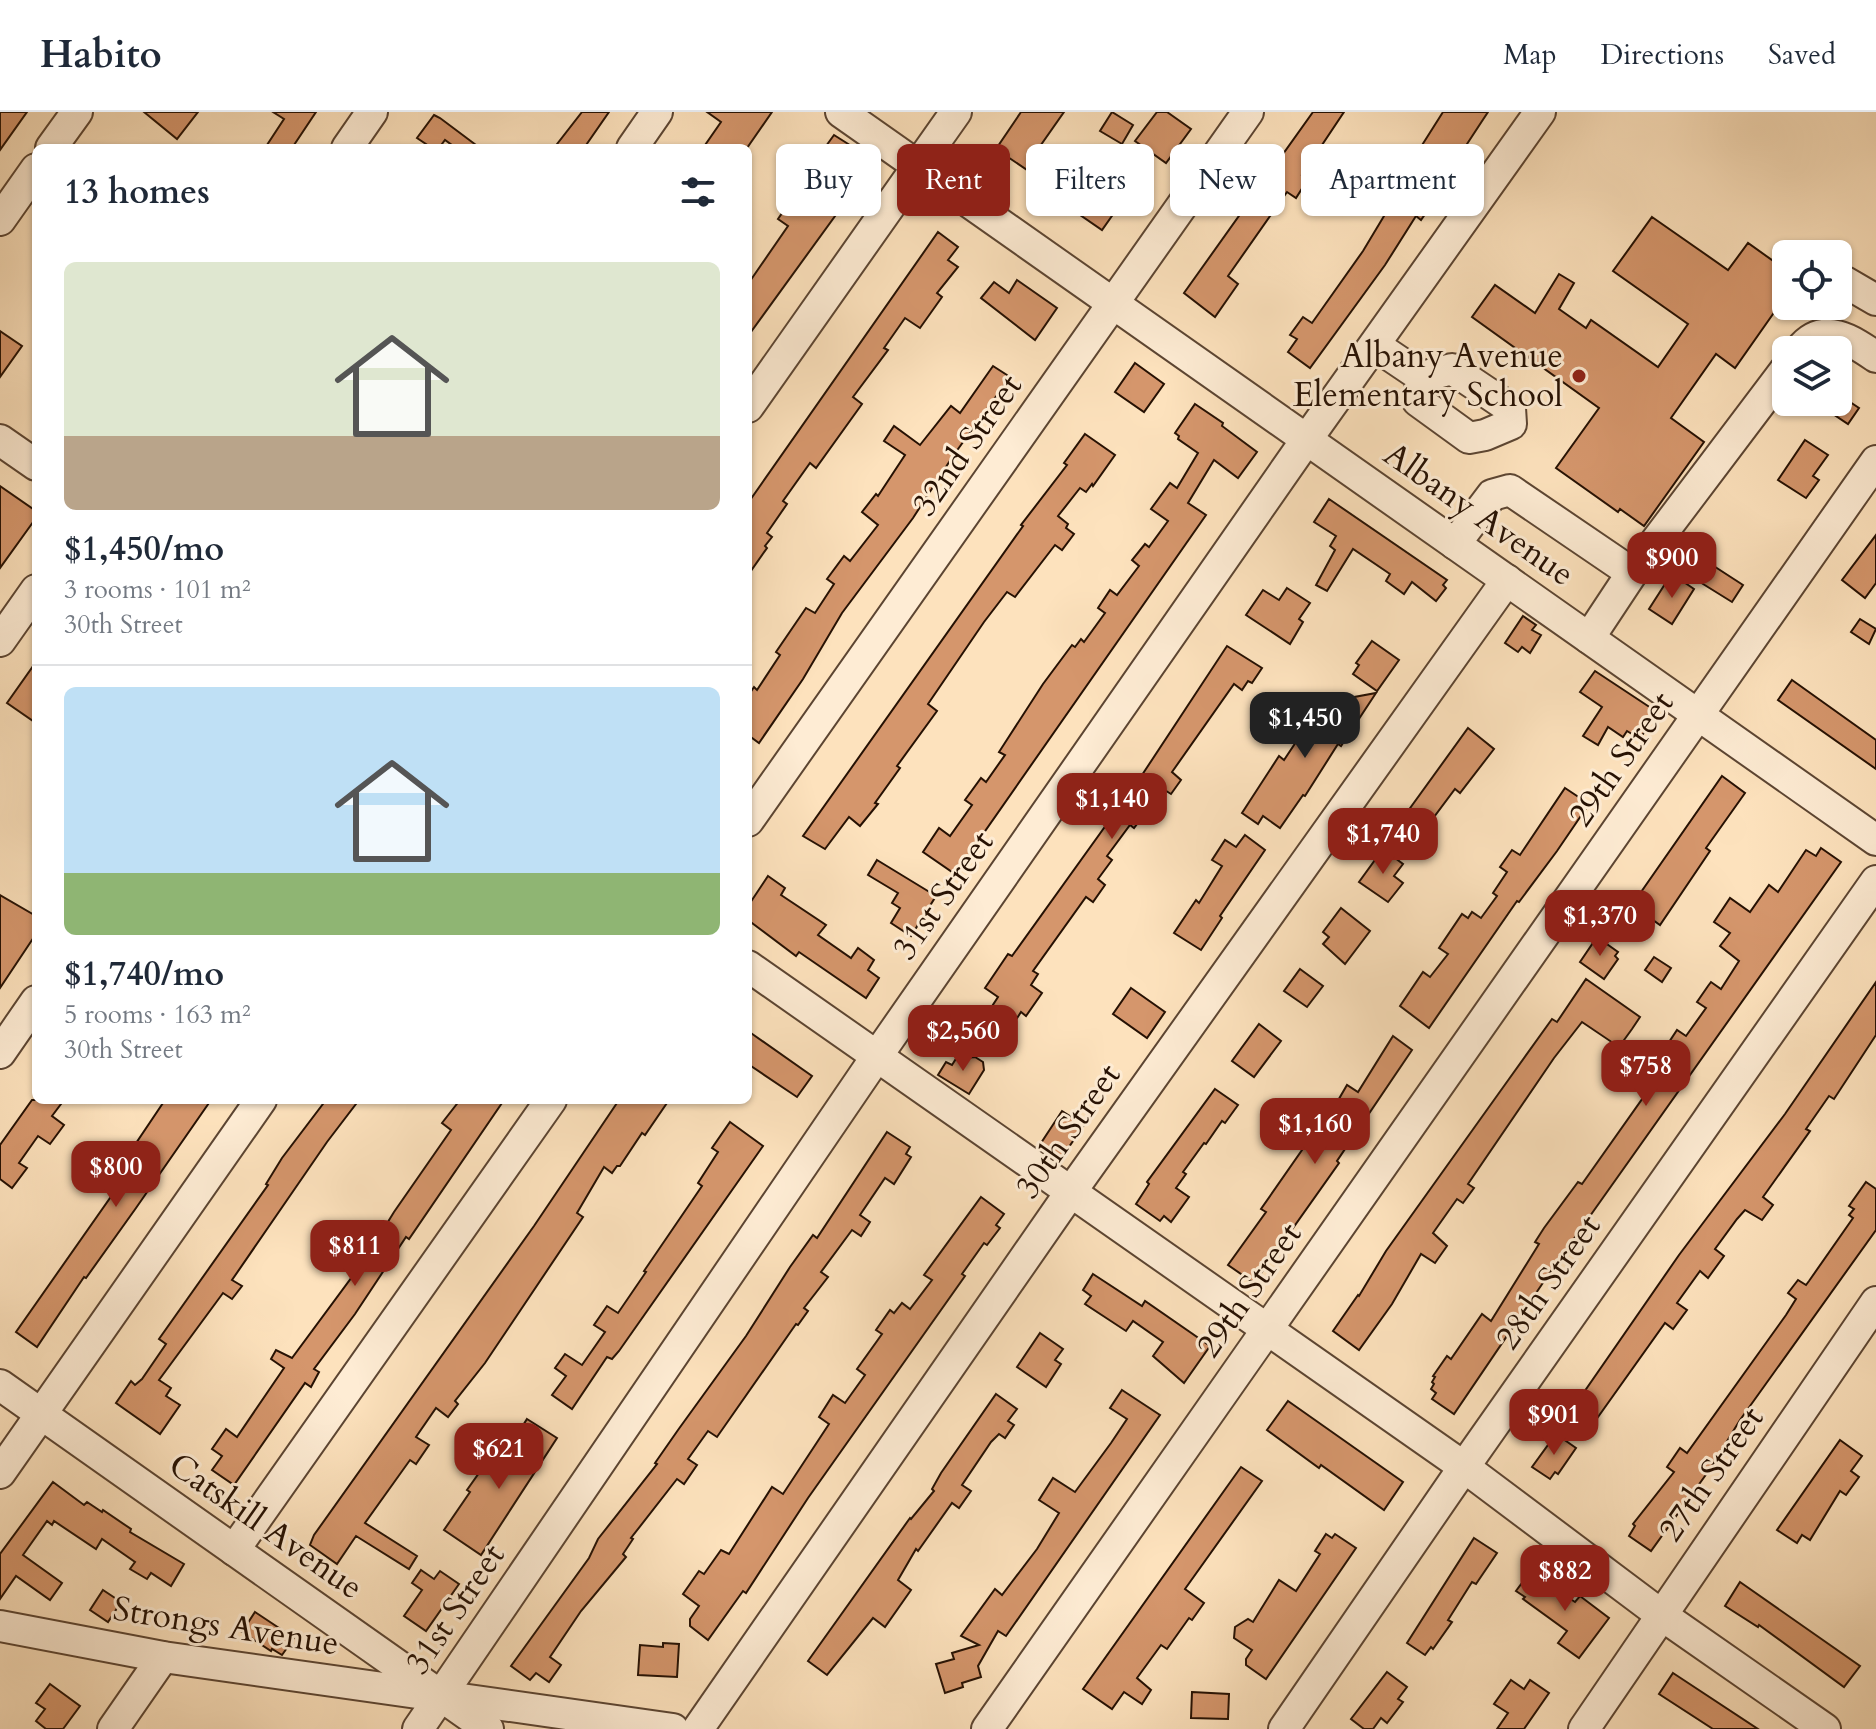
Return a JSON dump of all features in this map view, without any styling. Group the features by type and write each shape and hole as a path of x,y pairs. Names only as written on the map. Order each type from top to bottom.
{"street":[{"path":"54,144 77,112"},
{"path":"350,144 372,112"},
{"path":"635,144 657,112"},
{"name":"Albany Avenue","path":"841,112 897,151"},
{"path":"933,144 956,112"},
{"name":"32nd Street","path":"752,815 1248,112"},
{"name":"31st Street","path":"418,1729 877,1056 1307,439 1540,112"},
{"path":"0,220 32,175"},
{"path":"752,401 897,196"},
{"name":"Albany Avenue","path":"989,216 1876,840"},
{"path":"1852,286 1876,300"},
{"path":"1852,341 1876,357"},
{"path":"1376,346 1422,377"},
{"path":"1589,638 1632,573 1772,388"},
{"path":"0,440 32,462"},
{"name":"29th Street","path":"987,1729 1876,461"},
{"path":"1455,544 1492,495 1510,490 1632,573"},
{"name":"30th Street","path":"698,1729 1070,1193 1507,580"},
{"path":"0,641 32,596"},
{"name":"28th Street","path":"1284,1729 1876,881"},
{"path":"752,969 1464,1467 1660,1614 1825,1729"},
{"path":"0,1053 32,1007"},
{"path":"0,1473 258,1104"},
{"path":"234,1550 548,1104"},
{"name":"27th Street","path":"1584,1729 1876,1302"},
{"name":"Catskill Avenue","path":"0,1385 488,1729"},
{"name":"Strongs Avenue","path":"0,1626 163,1657 673,1729"},
{"path":"113,1729 163,1657"}],"building":[{"path":"0,112 27,112 0,150"},
{"path":"144,112 198,112 177,139"},
{"path":"273,112 316,112 295,144 268,144 284,119"},
{"path":"582,112 609,112 587,144 557,144"},
{"path":"707,112 772,112 750,144 706,144 721,122"},
{"path":"1021,112 1064,112 1042,144 1026,144 1026,169 1010,158 1010,144 999,144"},
{"path":"1112,112 1133,125 1122,144 1100,131"},
{"path":"1157,112 1167,112 1191,129 1180,144 1170,144 1170,158 1166,163 1154,154 1154,144 1135,141"},
{"path":"1313,112 1344,112 1323,144 1301,144 1301,190 1296,198 1287,192 1285,195 1285,151"},
{"path":"1443,112 1488,112 1467,144 1423,144"},
{"path":"434,115 475,144 450,144 445,140 442,144 426,144 417,138"},
{"path":"834,135 848,144 827,144"},
{"path":"780,216 835,216 752,330 752,278 788,226 778,219"},
{"path":"1082,216 1112,216 1102,230"},
{"path":"1239,216 1270,216 1228,276 1238,284 1215,317 1184,293"},
{"path":"1384,216 1416,216 1385,265 1310,368 1288,352 1297,339 1290,335 1303,317 1312,323"},
{"path":"1652,217 1728,270 1748,243 1772,260 1772,315 1735,368 1716,354 1671,418 1704,442 1644,526 1620,509 1618,512 1556,468 1599,408 1472,317 1495,285 1535,313 1559,274 1574,283 1559,309 1586,328 1591,320 1658,367 1688,324 1613,271"},
{"path":"938,232 958,247 948,260 958,267 937,293 942,297 920,328 905,318 884,348 888,350 853,397 862,404 816,468 810,463 783,501 787,504 767,533 772,537 752,569 752,497"},
{"path":"1017,280 1057,308 1035,340 981,298 994,282 1009,293"},
{"path":"0,331 22,346 0,377"},
{"path":"1135,363 1164,384 1144,412 1115,392"},
{"path":"993,366 1010,377 913,518 842,613 803,679 759,743 752,738 752,690 754,687 757,690 780,655 776,652 806,608 815,613 834,584 827,579 844,556 850,561 878,525 862,512 876,494 878,496 905,455 884,441 894,426 920,445 951,406 960,413"},
{"path":"1852,403 1859,408 1848,424 1836,416 1852,416"},
{"path":"1195,404 1257,452 1238,478 1214,460 1188,503 1206,515 955,874 923,852 939,828 950,836 972,805 965,800 981,778 986,782 1005,755 999,752 1043,684 1072,645 1075,647 1081,639 1084,642 1105,613 1098,608 1110,590 1117,595 1139,566 1132,560 1145,544 1149,547 1168,521 1151,509 1170,483 1177,488 1198,453 1178,439 1175,433"},
{"path":"1085,434 1115,455 1093,486 1086,492 1080,488 1058,516 1074,534 1062,550 1055,545 1015,597 1007,592 984,622 928,704 937,711 897,766 900,768 875,803 878,804 860,826 849,817 825,849 803,836 1021,525 1067,465 1064,463"},
{"path":"1805,440 1828,455 1813,476 1819,480 1806,498 1778,480"},
{"path":"0,486 32,508 32,524 0,568"},
{"path":"1329,499 1447,580 1443,585 1446,588 1436,601 1412,582 1404,594 1386,581 1390,574 1353,549 1327,591 1316,585 1335,550 1330,546 1336,536 1314,522"},
{"path":"1876,535 1876,583 1865,598 1842,580"},
{"path":"1706,561 1743,585 1732,602 1695,579"},
{"path":"1675,576 1694,589 1672,624 1649,609 1665,584 1669,586"},
{"path":"1287,588 1310,603 1299,619 1303,622 1290,644 1246,615 1263,590 1279,600"},
{"path":"1523,616 1536,625 1532,630 1541,635 1530,653 1522,647 1518,652 1505,643"},
{"path":"1860,619 1876,629 1869,644 1851,632"},
{"path":"1372,641 1399,660 1377,691 1353,674 1359,665 1356,663"},
{"path":"1227,646 1262,668 1252,683 1248,681 1242,690 1234,684 1172,772 1181,780 1171,794 1163,789 1134,828 1130,825 1107,856 1112,860 1098,879 1105,885 1093,902 1086,897 1033,971 1038,974 1031,985 1042,993 1026,1016 1021,1012 1010,1029 987,1014 998,997 985,988 1008,954 1012,956 1142,775"},
{"path":"32,668 32,720 7,703"},
{"path":"1595,671 1657,712 1640,739 1627,731 1623,737 1608,727 1598,745 1583,736 1602,707 1580,692"},
{"path":"1792,680 1876,740 1876,769 1778,700"},
{"path":"1376,693 1280,828 1263,816 1258,824 1242,813 1279,756 1284,760 1322,703"},
{"path":"1468,728 1494,749 1460,793 1455,789 1419,837 1400,822"},
{"path":"1722,776 1745,793 1706,848 1710,851 1660,925 1632,905"},
{"path":"1565,788 1589,804 1429,1028 1400,1006 1423,972 1430,977 1448,954 1439,948 1462,914 1468,918 1472,912 1481,918 1497,896 1493,893 1507,872 1500,867 1512,850 1520,855"},
{"path":"1245,835 1265,850 1201,950 1174,933 1196,900 1199,903 1222,866 1212,860 1225,840 1236,847"},
{"path":"1821,848 1841,862 1551,1271 1454,1414 1432,1399 1436,1393 1431,1389 1433,1376 1447,1356 1451,1359 1482,1314 1491,1321 1539,1244 1535,1242 1544,1228 1578,1182 1582,1184 1647,1092 1643,1090 1659,1068 1654,1065 1677,1030 1686,1036 1706,1008 1697,1002 1708,986 1711,982 1721,989 1739,961 1720,946 1730,933 1714,922 1730,898 1750,912 1769,885 1778,892 1806,850 1816,856"},
{"path":"1383,849 1403,864 1394,876 1403,883 1388,902 1359,882"},
{"path":"877,860 936,896 911,936 891,923 900,908 892,903 898,893 868,875"},
{"path":"768,876 785,888 781,895 826,925 818,935 851,958 858,948 874,960 868,970 879,978 866,998 799,952 796,956 752,923 752,900"},
{"path":"0,895 32,914 32,940 0,988"},
{"path":"1341,908 1370,931 1345,964 1323,944 1329,937 1323,932"},
{"path":"1597,937 1618,952 1615,956 1618,959 1604,979 1580,962"},
{"path":"1654,957 1671,968 1662,982 1645,970"},
{"path":"1300,969 1323,986 1307,1007 1284,991"},
{"path":"1586,979 1640,1017 1619,1047 1582,1022 1468,1184 1474,1188 1463,1203 1457,1199 1433,1233 1447,1246 1435,1263 1421,1254 1392,1304 1359,1350 1333,1331 1386,1251 1552,1019 1557,1022"},
{"path":"1876,982 1876,1035 1834,1099 1829,1096 1806,1129 1810,1131 1763,1197 1773,1205 1762,1220 1745,1210 1737,1219 1715,1249 1724,1256 1708,1278 1700,1271 1677,1303 1687,1310 1673,1329 1665,1323 1598,1417 1596,1415 1592,1421 1573,1408"},
{"path":"1131,988 1165,1012 1147,1038 1113,1014"},
{"path":"1259,1024 1281,1041 1254,1077 1232,1061"},
{"path":"752,1034 812,1076 797,1097 752,1067"},
{"path":"1393,1036 1412,1050 1337,1161 1339,1163 1254,1283 1228,1265 1266,1212 1261,1209 1316,1130 1326,1138 1344,1109 1336,1104 1347,1085 1358,1092"},
{"path":"959,1054 983,1062 984,1070 969,1094 938,1075 946,1062 952,1065"},
{"path":"1215,1089 1238,1105 1183,1172 1186,1174 1176,1188 1189,1197 1171,1222 1164,1216 1160,1221 1136,1204 1149,1184 1147,1182"},
{"path":"32,1100 32,1104 61,1104 52,1116 64,1125 50,1144 38,1136 19,1163 27,1168 12,1188 0,1179 0,1145"},
{"path":"162,1104 208,1104 37,1347 16,1332 124,1178 116,1173"},
{"path":"323,1104 356,1104 232,1280 242,1286 232,1299 223,1293 159,1380 171,1388 166,1396 180,1405 160,1434 116,1403 131,1381 135,1385 142,1379 166,1344 159,1339 268,1185 282,1158"},
{"path":"457,1104 501,1104 409,1239 406,1237 314,1369 319,1372 311,1387 305,1383 234,1485 212,1470 222,1456 212,1449 226,1429 237,1437 284,1368 271,1359 276,1350 292,1358 380,1239 394,1212 451,1130 442,1123"},
{"path":"616,1104 666,1104 620,1166 612,1173 604,1167 577,1213 583,1217 485,1363 455,1401 458,1404 448,1417 436,1408 416,1437 429,1445 416,1464 410,1460 365,1523 417,1556 409,1569 356,1536 337,1564 310,1545 314,1535 534,1226"},
{"path":"1062,1111 1084,1125 1062,1157 1041,1143"},
{"path":"730,1122 763,1146 619,1351 612,1359 607,1357 572,1409 552,1395 566,1376 555,1368 565,1354 582,1365 605,1332 594,1325 607,1306 618,1313 646,1272 702,1186 698,1183 718,1152 712,1148"},
{"path":"887,1132 910,1147 906,1154 911,1157 894,1184 885,1178 860,1215 870,1222 861,1236 852,1230 821,1272 828,1277 804,1308 808,1311 798,1325 717,1437 708,1431 688,1459 697,1465 684,1484 677,1479 631,1538 623,1554 626,1557 581,1611 550,1657 561,1665 549,1682 536,1673 530,1680 511,1666 589,1558 598,1539 657,1464 790,1267 813,1235 817,1238"},
{"path":"1866,1182 1876,1189 1876,1230 1651,1551 1629,1536 1635,1526 1633,1524 1674,1472 1667,1467 1680,1448 1687,1453 1786,1315 1796,1299 1788,1293 1798,1280 1806,1285 1853,1218 1849,1215 1854,1209 1849,1206"},
{"path":"981,1197 1004,1214 996,1225 1000,1228 987,1245 984,1243 962,1274 965,1276 808,1498 746,1593 743,1591 708,1640 690,1626 690,1619 699,1606 683,1594 699,1571 704,1574 721,1550 729,1554 772,1487 783,1494 829,1424 819,1417 833,1395 845,1403 865,1375 857,1369 882,1334 876,1330 890,1310 894,1313 902,1303 910,1309 932,1280 924,1275"},
{"path":"1093,1274 1142,1306 1145,1301 1210,1346 1184,1383 1153,1356 1163,1342 1133,1321 1126,1331 1085,1304 1091,1296 1083,1290"},
{"path":"1040,1333 1063,1349 1055,1360 1061,1364 1046,1387 1017,1367"},
{"path":"1122,1390 1160,1415 1006,1636 998,1631 978,1666 981,1677 945,1693 936,1664 954,1659 952,1653 979,1645 961,1636 995,1589 1002,1595 1037,1549 1059,1513 1039,1500 1053,1478 1075,1492 1127,1419 1110,1408"},
{"path":"996,1394 1017,1409 1008,1421 1014,1425 1005,1438 999,1434 991,1442 962,1485 971,1491 959,1508 952,1503 918,1551 916,1549 898,1580 911,1590 885,1627 873,1618 827,1675 808,1661 910,1518 934,1491 932,1489 941,1473"},
{"path":"1288,1401 1403,1482 1384,1510 1267,1430"},
{"path":"527,1419 557,1438 481,1555 444,1530 484,1466 503,1479 522,1449 512,1443"},
{"path":"1556,1434 1576,1448 1558,1474 1555,1472 1550,1479 1532,1467"},
{"path":"1840,1440 1862,1456 1851,1471 1859,1477 1846,1495 1840,1491 1810,1540 1802,1535 1797,1543 1777,1530"},
{"path":"1241,1467 1262,1481 1185,1589 1204,1603 1167,1649 1161,1645 1137,1678 1151,1690 1142,1704 1124,1692 1112,1709 1083,1689"},
{"path":"53,1482 84,1505 87,1502 103,1510 131,1529 130,1532 184,1564 171,1586 151,1573 147,1579 130,1569 135,1562 102,1539 96,1549 54,1521 52,1525 47,1521 23,1555 62,1583 50,1600 16,1576 0,1599 0,1554"},
{"path":"1326,1534 1332,1538 1335,1534 1356,1548 1266,1679 1246,1665 1252,1650 1234,1638 1235,1627 1248,1619 1253,1622 1279,1580 1296,1591 1320,1554 1315,1551"},
{"path":"1474,1538 1497,1553 1476,1584 1472,1582 1448,1620 1452,1622 1425,1655 1407,1643"},
{"path":"421,1570 434,1579 440,1571 459,1584 426,1631 404,1616 422,1590 412,1583"},
{"path":"1530,1572 1575,1602 1580,1596 1609,1618 1579,1658 1558,1643 1567,1631 1516,1591"},
{"path":"1740,1582 1860,1666 1844,1687 1759,1625 1725,1606"},
{"path":"103,1590 121,1602 108,1622 90,1610"},
{"path":"255,1612 294,1638 282,1655 242,1632"},
{"path":"663,1643 679,1644 677,1677 638,1675 640,1645 663,1647"},
{"path":"1387,1672 1407,1687 1398,1699 1403,1702 1387,1723 1381,1718 1373,1729 1364,1729 1351,1719"},
{"path":"1673,1673 1758,1729 1713,1729 1659,1694"},
{"path":"1511,1680 1524,1689 1530,1680 1549,1693 1524,1729 1497,1729 1508,1713 1494,1704"},
{"path":"50,1684 80,1706 63,1729 46,1729 36,1721 45,1709 36,1703"},
{"path":"1192,1692 1229,1694 1228,1719 1191,1718"}],"place":[{"name":"Albany Avenue Elementary School","path":"1579,376"}]}
